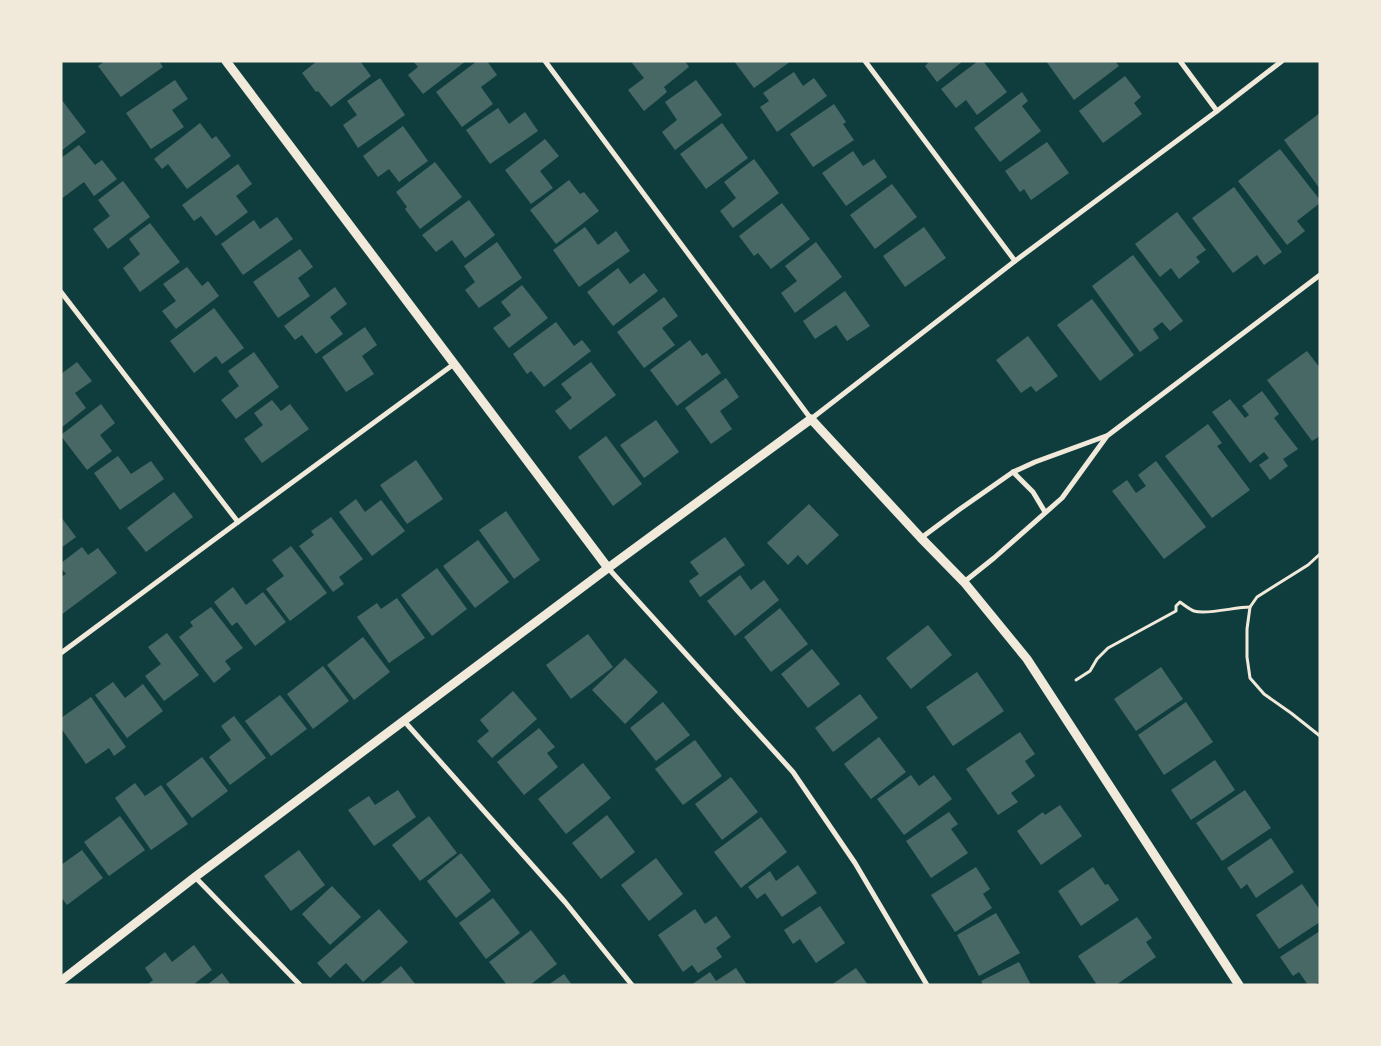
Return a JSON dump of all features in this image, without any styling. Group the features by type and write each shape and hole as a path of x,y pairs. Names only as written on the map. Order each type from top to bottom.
{"street":[{"path":"226,61 608,568 793,772 855,863 927,985"},
{"path":"545,61 811,419 964,582 1027,659 1239,985"},
{"path":"865,61 1016,261"},
{"path":"1180,61 1218,111"},
{"path":"61,980 608,568 811,419 1016,261 1218,111 1282,61"},
{"path":"964,582 1062,498 1107,436 1320,275"},
{"path":"61,292 238,522"},
{"path":"61,652 454,364"},
{"path":"921,538 1013,472 1107,436"},
{"path":"1013,472 1032,492 1045,512"},
{"path":"404,722 564,902 632,985"},
{"path":"195,878 300,985"}],"path":[{"path":"1320,554 1308,565 1257,597 1250,606 1247,630 1247,657 1250,678 1264,694 1320,736"},
{"path":"1076,680 1090,671 1097,658 1108,648 1176,611 1176,606 1180,602 1194,611 1206,612 1250,606"}],"building":[{"path":"105,61 159,61 163,67 121,97 98,66"},
{"path":"317,61 360,61 371,76 331,107 318,91 316,92 302,73"},
{"path":"413,61 466,61 423,94 408,75 418,67"},
{"path":"477,61 487,61 497,75 481,87 493,104 462,127 436,92"},
{"path":"635,61 685,61 689,67 664,87 667,92 644,111 628,90 644,78 632,63"},
{"path":"734,61 791,61 754,88"},
{"path":"927,61 963,61 937,82 925,66 928,63"},
{"path":"978,61 983,61 1007,92 977,115 966,100 956,108 941,89"},
{"path":"1046,61 1115,61 1119,66 1074,100"},
{"path":"794,72 803,86 814,78 827,96 777,132 760,107 769,101 763,93"},
{"path":"1125,76 1141,97 1134,103 1142,114 1103,143 1079,111"},
{"path":"380,78 405,115 358,148 343,125 357,115 347,101"},
{"path":"175,80 188,99 172,110 184,127 151,149 126,113"},
{"path":"696,80 722,115 675,150 662,132 677,120 665,102"},
{"path":"1022,92 1028,101 1022,106 1041,131 1000,162 974,128"},
{"path":"61,99 86,132 61,151"},
{"path":"834,104 846,122 843,124 854,140 813,167 790,134"},
{"path":"498,108 509,124 525,112 538,131 490,164 466,130"},
{"path":"1320,113 1320,189 1284,140"},
{"path":"200,123 212,139 216,136 231,156 187,189 168,164 162,169 154,159"},
{"path":"722,123 748,158 706,189 680,154"},
{"path":"403,126 428,161 399,182 389,169 378,177 363,156"},
{"path":"545,139 559,156 540,171 553,188 531,204 505,170"},
{"path":"1047,142 1069,173 1031,200 1024,189 1020,192 1005,171"},
{"path":"79,145 95,165 102,160 117,179 94,196 84,182 61,199 61,158"},
{"path":"1280,149 1320,200 1320,203 1297,221 1305,231 1287,245 1238,181"},
{"path":"853,151 863,166 874,159 887,177 846,206 822,173"},
{"path":"754,159 779,193 733,228 720,211 736,198 724,182"},
{"path":"435,162 462,197 420,229 405,209 407,207 396,192"},
{"path":"238,164 252,184 236,196 248,212 216,236 201,216 194,221 182,205"},
{"path":"569,180 580,194 584,192 599,211 556,244 530,210"},
{"path":"123,181 150,217 108,249 93,229 110,216 98,200"},
{"path":"892,184 917,217 875,249 850,215"},
{"path":"1234,187 1282,252 1264,265 1257,255 1233,273 1192,218"},
{"path":"469,200 495,235 465,258 452,240 436,252 422,235"},
{"path":"782,203 810,239 771,269 758,253 754,256 739,236"},
{"path":"1177,212 1206,250 1196,257 1200,262 1179,279 1171,268 1160,277 1135,244"},
{"path":"277,217 293,239 243,275 221,244 254,220 260,229"},
{"path":"150,223 180,262 140,292 123,268 140,254 129,239"},
{"path":"585,227 598,245 616,231 630,251 579,287 553,250"},
{"path":"924,227 946,258 905,287 883,256"},
{"path":"497,242 522,278 479,308 465,290 475,282 464,266"},
{"path":"816,242 842,277 795,313 781,293 797,281 785,266"},
{"path":"300,249 313,267 298,278 310,296 278,318 253,282"},
{"path":"1133,255 1183,321 1170,331 1162,322 1153,329 1159,338 1140,352 1092,286"},
{"path":"187,267 202,286 208,281 219,296 176,329 162,311 176,301 163,284"},
{"path":"618,268 630,284 644,273 658,291 613,326 587,292"},
{"path":"522,285 548,318 509,348 493,328 511,315 501,302"},
{"path":"335,287 347,304 330,317 343,334 316,354 302,335 295,340 284,326"},
{"path":"845,291 870,326 847,341 836,325 815,339 803,321"},
{"path":"664,297 678,316 662,328 675,345 644,368 617,332"},
{"path":"1092,299 1134,355 1100,381 1057,325"},
{"path":"214,308 244,348 222,364 216,356 194,373 170,341"},
{"path":"556,322 574,346 582,340 591,351 544,387 531,371 527,374 513,354"},
{"path":"365,327 377,345 362,356 374,374 346,392 322,357"},
{"path":"1028,336 1058,376 1036,392 1031,386 1021,393 996,360"},
{"path":"690,340 702,356 707,353 721,373 677,406 650,370"},
{"path":"1307,351 1320,368 1320,436 1312,441 1267,380"},
{"path":"254,352 279,387 236,419 221,400 239,386 228,371"},
{"path":"77,362 92,381 75,393 86,408 61,428 61,374"},
{"path":"591,362 616,395 570,430 555,411 572,398 561,384"},
{"path":"726,378 739,397 720,411 732,429 711,444 685,408"},
{"path":"1262,391 1279,414 1274,418 1298,449 1283,459 1288,466 1270,480 1259,465 1269,458 1264,452 1250,463 1212,412 1230,399 1245,418 1249,415 1242,406"},
{"path":"272,400 281,411 290,404 309,429 262,463 244,439 263,425 254,413"},
{"path":"101,404 115,423 100,435 112,451 87,470 61,435"},
{"path":"656,420 679,452 644,478 620,445"},
{"path":"1208,424 1222,443 1217,446 1250,490 1212,518 1165,456"},
{"path":"606,436 642,484 613,506 578,457"},
{"path":"118,456 131,474 151,461 164,479 120,510 94,473"},
{"path":"416,460 443,499 407,524 380,485"},
{"path":"1156,461 1206,527 1164,559 1112,491 1127,480 1136,493 1146,486 1138,475"},
{"path":"174,492 193,517 146,552 127,528"},
{"path":"356,499 365,512 381,500 405,531 372,556 339,512"},
{"path":"809,504 839,535 807,565 798,555 788,565 767,543"},
{"path":"506,511 540,560 514,579 479,530"},
{"path":"61,517 76,537 61,548"},
{"path":"331,517 363,559 339,577 344,584 333,592 299,546 314,535 311,531"},
{"path":"725,537 745,565 700,597 689,581 699,574 690,562"},
{"path":"478,540 509,582 475,608 443,566"},
{"path":"291,546 327,593 290,621 266,589 284,576 272,560"},
{"path":"82,547 88,555 98,548 117,573 61,615 61,577 66,574 61,568 61,563"},
{"path":"437,568 467,609 432,636 401,595"},
{"path":"740,575 751,590 764,580 779,600 735,636 707,601"},
{"path":"233,587 246,605 263,592 286,622 255,646 237,622 232,626 214,602"},
{"path":"397,598 425,638 389,663 357,617 377,603 381,609"},
{"path":"211,607 243,648 225,661 231,669 214,683 179,637 193,626 190,622"},
{"path":"780,608 808,644 771,672 744,637"},
{"path":"928,625 952,655 911,689 886,658"},
{"path":"167,633 199,675 164,701 145,676 161,664 148,647"},
{"path":"588,634 613,667 571,699 546,665"},
{"path":"363,637 390,672 354,700 327,665"},
{"path":"812,649 840,684 808,708 781,674"},
{"path":"625,658 658,692 625,724 592,690"},
{"path":"323,666 349,701 313,729 287,694"},
{"path":"1161,667 1183,699 1136,731 1114,699"},
{"path":"977,672 1004,711 953,746 926,707"},
{"path":"113,682 125,698 143,684 163,711 127,738 95,695"},
{"path":"513,691 537,719 492,758 477,741 489,731 480,720"},
{"path":"860,694 878,718 833,752 815,728"},
{"path":"280,695 307,729 271,756 245,721"},
{"path":"91,697 126,747 114,756 109,748 86,764 61,728 61,718"},
{"path":"663,702 690,735 656,761 630,728"},
{"path":"1186,702 1213,742 1164,775 1138,735"},
{"path":"234,716 266,758 230,785 209,757 231,740 221,726"},
{"path":"539,728 555,747 547,753 558,767 524,795 497,762"},
{"path":"1020,732 1035,754 1025,761 1035,776 1011,793 1018,802 998,815 966,769"},
{"path":"879,737 906,772 871,799 844,764"},
{"path":"695,740 722,776 683,805 655,769"},
{"path":"202,757 228,791 192,818 166,784"},
{"path":"1215,760 1235,790 1191,820 1171,790"},
{"path":"583,763 611,798 566,834 538,799"},
{"path":"911,775 919,786 934,775 952,799 904,835 877,799"},
{"path":"731,777 758,812 722,840 695,804"},
{"path":"135,783 145,796 161,785 188,824 151,850 115,798"},
{"path":"398,790 416,817 374,846 348,810 369,796 375,805"},
{"path":"1245,790 1271,828 1222,861 1196,823"},
{"path":"1060,805 1082,836 1041,865 1017,831 1043,812 1045,815"},
{"path":"949,812 958,824 951,829 968,853 931,878 906,841"},
{"path":"607,815 635,852 601,879 572,843"},
{"path":"120,816 145,850 109,876 84,842"},
{"path":"429,816 457,853 420,881 392,845"},
{"path":"761,817 787,852 741,888 714,852"},
{"path":"1271,838 1294,872 1256,898 1247,884 1241,889 1227,868"},
{"path":"82,850 103,878 67,905 61,897 61,865"},
{"path":"299,850 325,885 291,911 264,876"},
{"path":"461,853 491,891 456,918 427,881"},
{"path":"656,858 683,894 649,921 621,885"},
{"path":"798,865 817,893 782,917 765,893 757,899 748,887 770,871 776,881"},
{"path":"976,867 990,889 983,894 992,908 955,932 931,895"},
{"path":"1093,867 1105,885 1108,884 1119,900 1081,926 1058,891"},
{"path":"1302,884 1320,910 1320,922 1279,949 1256,915"},
{"path":"332,886 361,917 330,945 302,914"},
{"path":"493,898 520,933 486,959 459,923"},
{"path":"820,906 845,943 816,963 800,939 793,944 784,930"},
{"path":"379,909 408,942 363,982 346,963 330,978 317,963"},
{"path":"695,909 705,924 716,916 731,937 716,948 722,957 698,973 692,965 683,972 658,935"},
{"path":"996,913 1020,953 979,976 957,935"},
{"path":"1137,917 1152,938 1146,942 1156,957 1116,985 1097,985 1078,956"},
{"path":"531,930 557,964 530,985 507,985 489,962"},
{"path":"1320,931 1320,981 1314,985 1308,985 1299,972 1293,976 1280,957"},
{"path":"194,945 212,970 193,985 147,985 153,980 145,968 165,952 172,962"},
{"path":"1019,962 1031,985 983,985 981,981"},
{"path":"401,966 416,985 378,985"},
{"path":"736,968 747,985 691,985 710,972 716,981"},
{"path":"856,968 868,985 831,985"},
{"path":"222,973 231,985 207,985"},
{"path":"564,974 572,985 548,985"}]}
